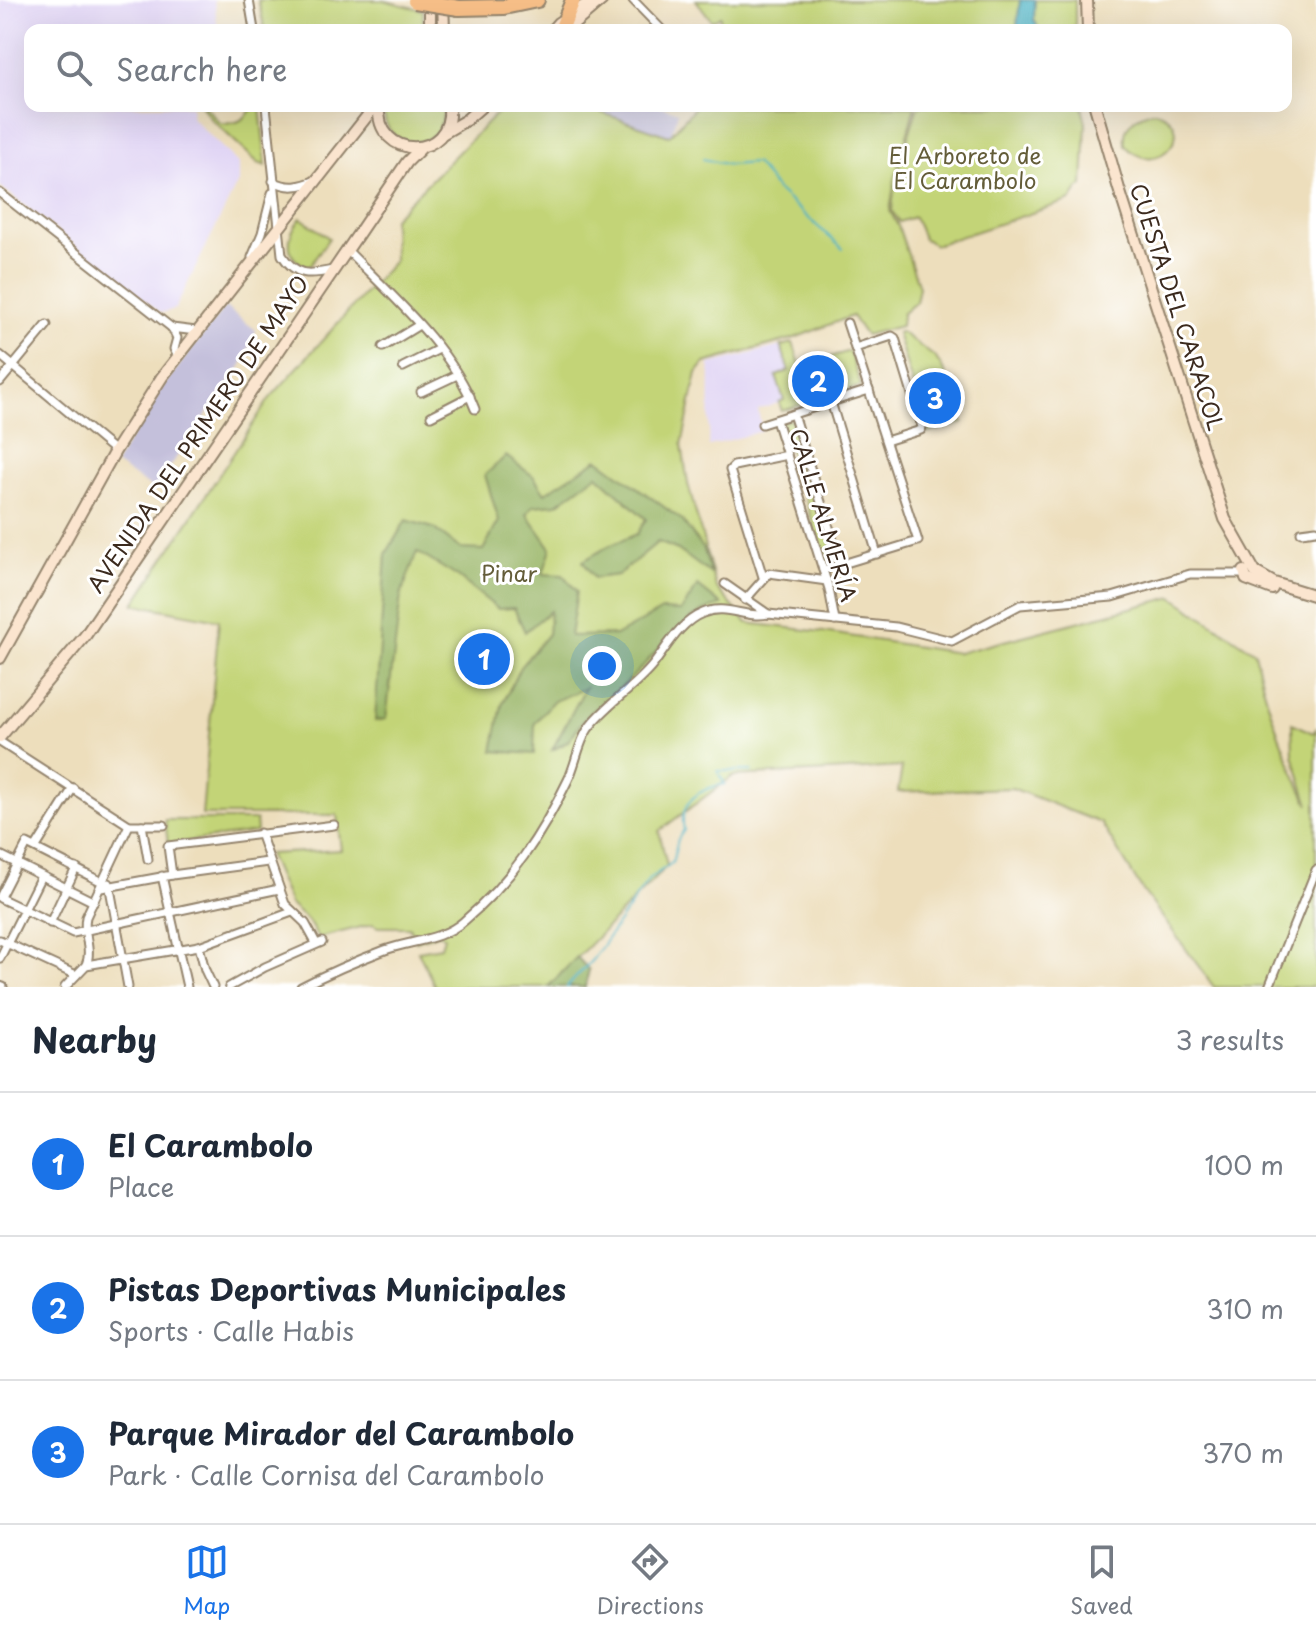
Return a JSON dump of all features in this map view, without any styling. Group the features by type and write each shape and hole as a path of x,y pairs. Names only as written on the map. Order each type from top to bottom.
{"highway":[{"path":"413,0 459,8 504,7 537,0"},
{"path":"565,24 573,0"}],"main road":[{"path":"430,0 430,24"},
{"path":"443,0 444,24"},
{"path":"566,24 593,0"},
{"path":"567,24 602,0"},
{"path":"1087,0 1088,24"},
{"path":"0,658 115,451 177,355 372,112"},
{"path":"378,112 380,123 390,138 402,146 421,148"},
{"path":"443,134 449,112"},
{"path":"443,134 475,112"},
{"name":"CUESTA DEL CARACOL","path":"1097,112 1128,220 1225,519 1249,574"},
{"name":"AVENIDA DEL PRIMERO DE MAYO","path":"0,739 85,636 407,162 421,148 443,134"},
{"path":"1249,574 1289,596 1316,599"}],"street":[{"path":"249,0 253,24"},
{"path":"633,0 656,24"},
{"path":"267,112 282,255 293,268 309,275 333,270"},
{"path":"274,184 294,186 318,179"},
{"path":"247,268 262,233 274,184"},
{"path":"0,193 172,328 177,338 174,349 177,355"},
{"path":"347,250 439,349 470,396 475,409"},
{"path":"823,570 918,541 847,323"},
{"path":"0,382 47,325"},
{"path":"383,347 419,325"},
{"path":"172,328 196,331"},
{"path":"855,348 892,336 895,338 922,427 921,430 886,441"},
{"path":"403,367 439,349"},
{"path":"0,355 115,451"},
{"path":"421,392 457,375"},
{"path":"762,424 869,390"},
{"path":"431,416 470,396"},
{"path":"831,402 877,554"},
{"name":"CALLE ALMERÍA","path":"793,414 841,565"},
{"name":"CALLE ALMERÍA","path":"776,420 827,581 835,621"},
{"path":"763,577 730,472 731,468 787,455"},
{"path":"1301,532 1316,530"},
{"path":"745,600 763,577 771,572 827,581"},
{"path":"301,987 387,949 457,927 528,854 550,817 590,726 640,680 684,625 698,615 713,609 754,616 768,614 896,627 956,641 1020,605 1128,594 1181,576 1249,574"},
{"path":"725,584 768,614"},
{"path":"0,739 129,825 164,825"},
{"path":"73,788 17,864 0,898 71,933 85,933 279,889"},
{"path":"65,987 89,958 86,917 106,883 129,825"},
{"path":"142,825 148,859"},
{"path":"172,875 168,846 334,825"},
{"path":"229,987 319,942 286,907 260,833"},
{"path":"32,846 106,883 268,862"},
{"path":"0,855 94,902"},
{"path":"50,923 76,868"},
{"path":"1269,987 1316,870"},
{"path":"0,958 4,942 41,876"},
{"path":"162,876 186,987"},
{"path":"106,883 128,987"},
{"path":"86,965 199,946 292,912"},
{"path":"4,942 76,975"},
{"path":"199,946 213,987"}],"shaded area":[{"path":"0,0 214,0 217,24 24,24 24,112 191,112 191,117 239,164 238,182 175,309 161,313 0,186"},
{"path":"606,112 678,112 670,136"},
{"path":"225,307 256,330 242,365 154,489 115,464 158,393"},
{"path":"781,346 789,371 784,401 758,410 762,431 709,446 710,364"}],"green space":[{"path":"258,0 383,0 423,10 423,24 264,24"},
{"path":"696,0 1075,0 1075,24 721,24 720,16 712,21"},
{"path":"206,112 210,112 220,123 231,123 249,112 261,112 266,166 258,163"},
{"path":"385,112 443,112 442,122 435,133 425,140 414,142 402,140 392,133"},
{"path":"498,112 599,112 669,136 691,112 913,112 895,179 890,211 919,287 916,302 902,314 901,326 865,335 852,316 792,339 705,363 697,373 682,445 688,484 716,587 747,623 958,653 1173,597 1255,652 1277,730 1309,805 1293,755 1292,723 1313,733 1316,729 1316,987 1214,987 1141,888 1101,823 1012,788 898,792 902,767 733,776 659,831 667,866 548,987 435,987 418,951 441,947 444,937 439,933 416,941 409,927 378,927 373,924 318,938 308,921 290,905 268,854 341,850 337,815 202,815 219,620 134,604 270,398 394,261 393,218"},
{"name":"El Arboreto de El Carambolo","path":"916,112 1083,112 1086,123 1083,186 1071,200 935,245 923,238 914,217 899,222 892,211 895,179"},
{"path":"1156,112 1168,117 1175,127 1175,137 1162,154 1150,157 1138,155 1125,145 1128,127 1141,115"},
{"path":"301,218 329,238 309,267 295,258 290,246 292,232"},
{"path":"901,332 936,358 945,373 963,423 927,433 897,333"},
{"path":"793,343 801,367 849,351 861,386 782,411 779,402 784,400 776,376 789,371 781,346"},
{"path":"791,419 836,561 826,565 781,422"},
{"name":"Pinar","path":"506,456 533,476 545,493 598,459 682,520 704,550 711,574 678,550 658,542 618,575 594,578 583,561 637,534 646,519 597,475 557,504 533,506 527,514 551,548 543,574 563,575 577,591 570,636 617,635 662,610 681,611 698,586 722,605 707,610 681,627 626,683 588,716 568,740 552,750 585,688 552,702 535,723 534,754 493,751 502,705 520,667 548,634 550,611 525,632 514,608 498,609 458,577 417,552 401,595 386,719 375,721 386,554 406,520 433,528 461,549 483,550 499,521 485,475"},
{"path":"165,820 256,820 257,832 168,844"},
{"path":"577,957 589,970 585,987 548,987"}],"water":[{"path":"1020,0 1035,0 1036,24 1017,24"}],"waterway":[{"path":"703,159 729,165 755,163 777,190 843,249"},
{"path":"567,987 593,959 649,879 672,863 678,839 684,830 684,812 693,798 707,789 725,784 717,771 752,771"}],"place":[{"name":"Pistas Deportivas Municipales","path":"818,381"},
{"name":"Parque Mirador del Carambolo","path":"935,398"},
{"name":"El Carambolo","path":"484,659"}]}
